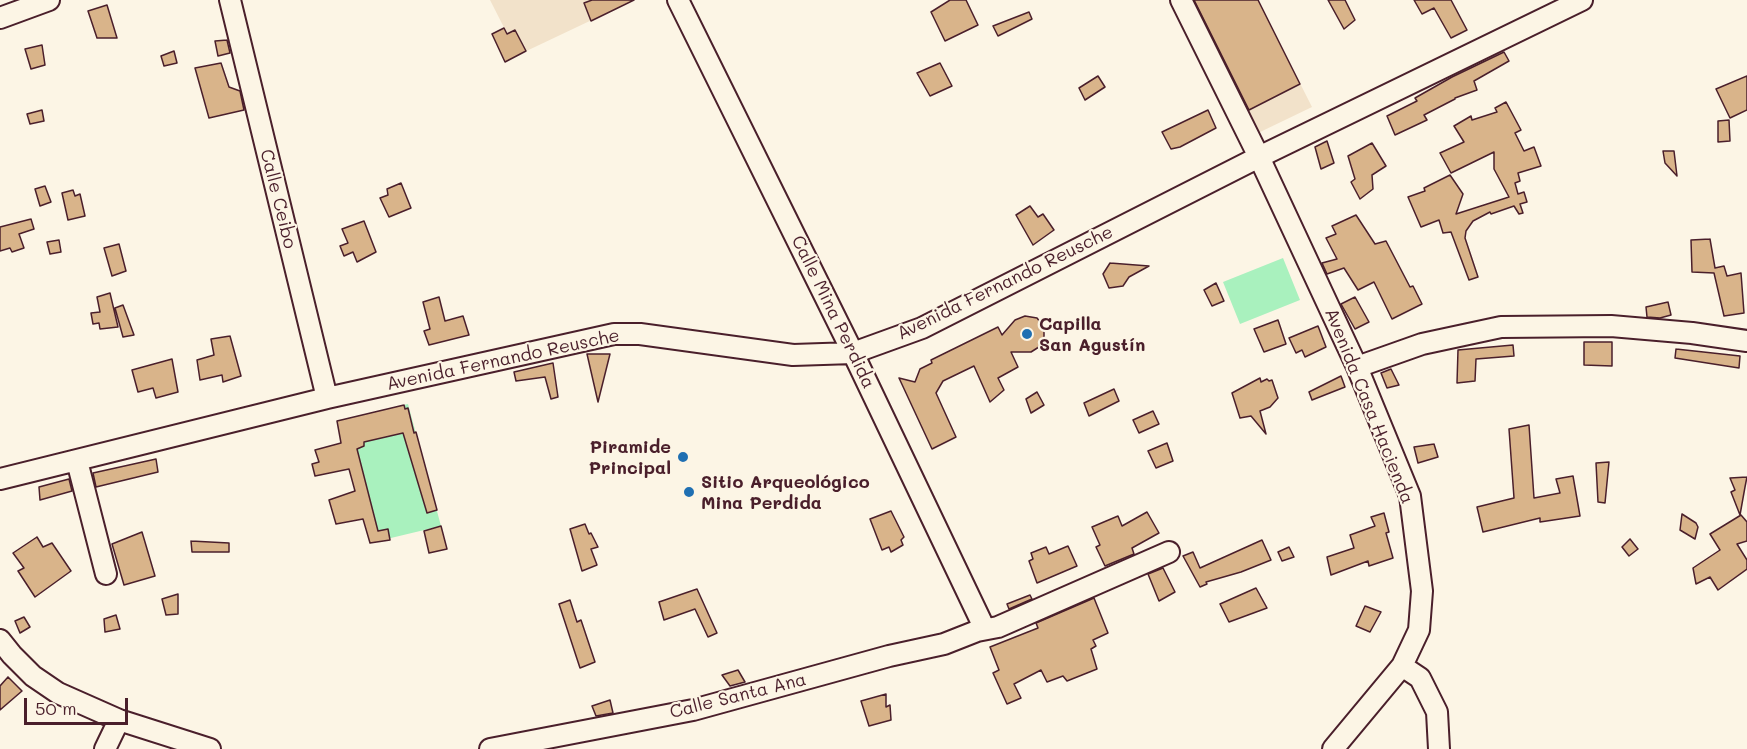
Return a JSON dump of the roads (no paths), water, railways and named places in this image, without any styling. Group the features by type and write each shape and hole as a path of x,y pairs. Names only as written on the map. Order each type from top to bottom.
{"street":[{"path":"0,18 49,0"},
{"name":"Calle Ceibo","path":"230,0 327,398"},
{"name":"Calle Mina Perdida","path":"678,0 853,353 981,621 979,629"},
{"name":"Avenida Casa Hacienda","path":"1181,0 1259,156 1357,367 1410,496 1422,591 1419,630 1402,666 1333,749"},
{"name":"Avenida Fernando Reusche","path":"0,479 327,398 614,333 640,334 793,355 853,353 922,328 1259,156 1582,0"},
{"path":"1357,367 1422,344 1502,327 1611,326 1692,333 1747,341"},
{"path":"77,461 106,574"},
{"name":"Calle Santa Ana","path":"490,749 693,710 889,656 944,644 979,629 998,627 1169,552"},
{"path":"0,640 33,676 58,693 119,720 210,749"},
{"path":"1402,666 1420,678 1437,712 1438,749"},
{"path":"105,749 119,720"}],"place":[{"name":"Capilla San Agustín","path":"1027,334"},
{"name":"Piramide Principal","path":"683,457"},
{"name":"Sitio Arqueológico Mina Perdida","path":"689,492"}]}
